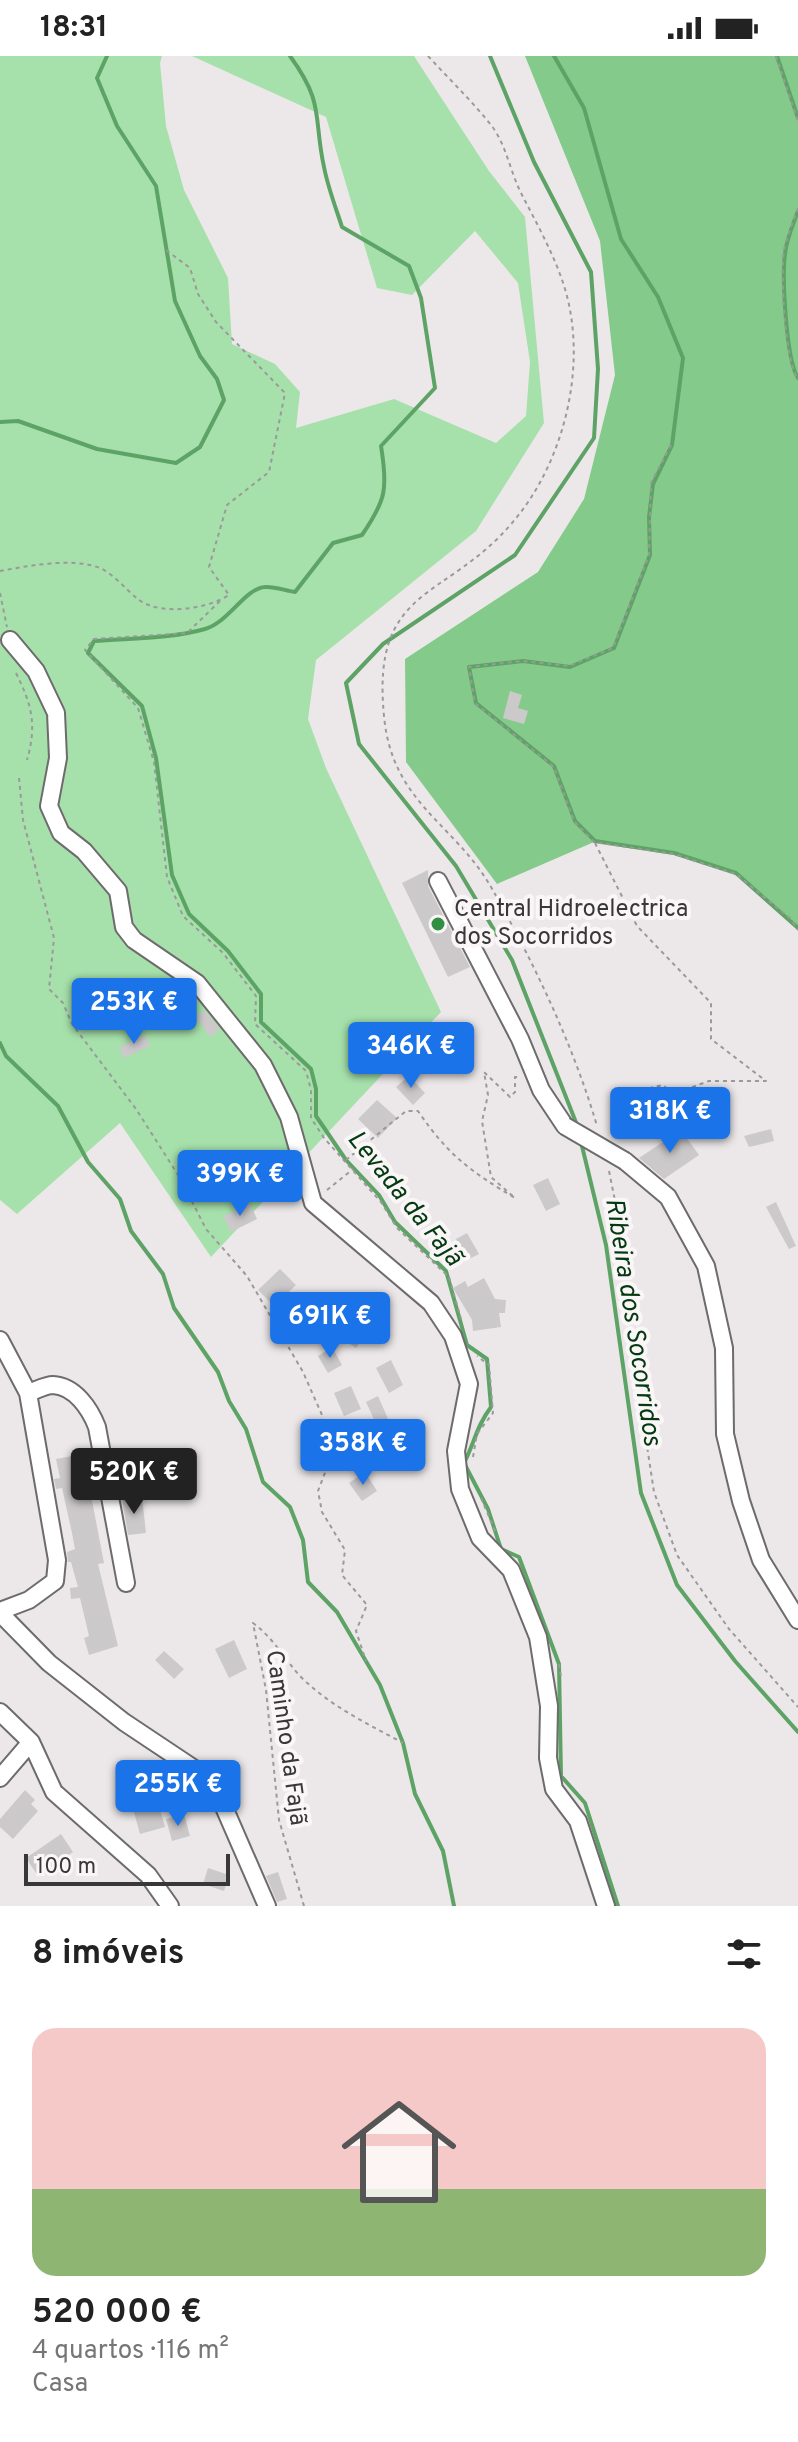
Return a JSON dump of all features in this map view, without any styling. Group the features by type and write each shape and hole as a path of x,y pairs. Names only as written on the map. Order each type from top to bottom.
{"street":[{"path":"10,640 36,671 56,713 58,758 49,806 61,833 84,851 118,891 124,927 134,940 197,983 263,1065 289,1117 313,1203 431,1303 453,1336 469,1384 456,1451 460,1489 480,1538 511,1570 538,1637 549,1706 548,1758 554,1789 578,1821 606,1906"},
{"path":"438,881 528,1074 565,1126 618,1157 668,1197 706,1266 724,1348 725,1434 741,1501 761,1560 798,1620"},
{"path":"0,1340 28,1393 57,1560 55,1581 29,1600 0,1612 49,1663 124,1722 199,1772 220,1798 267,1906"},
{"path":"28,1393 52,1385 73,1393 90,1409 97,1427 126,1583"},
{"path":"0,1712 31,1742 54,1792 148,1875 170,1906"},
{"path":"0,1778 31,1742"}],"path":[{"path":"428,56 501,140 512,174 556,265 566,293 572,349 567,411 558,450 541,486 495,542 426,591 401,618 387,641 383,666 384,716 389,748 410,791 491,888 550,1004 599,1130"},
{"path":"776,56 798,121"},
{"path":"798,208 784,250 783,276 786,348 791,369 798,379"},
{"path":"166,250 190,268 198,294 216,322 285,393 269,472 227,505 220,521 209,567 229,595 187,633 94,639 85,650 138,708 154,762 167,877 183,916 223,953 256,996 255,1024 306,1071 311,1090 311,1118 354,1168 397,1228 449,1277 464,1328"},
{"path":"671,445 651,483 649,555 613,648 569,666 522,661 469,667 475,703 554,767 574,821 594,842 637,926 711,1003 711,1039 766,1081 709,1081 673,1094 663,1085 637,1090 617,1112 612,1126 618,1157 631,1341 654,1492 677,1555 729,1629 798,1707"},
{"path":"0,571 45,562 100,568 143,603 177,609 220,601"},
{"path":"0,593 16,672 26,692 35,731 27,760"},
{"path":"19,778 23,820 54,938 49,989 63,1003 72,1024 136,1109 180,1178 206,1229 247,1276 303,1372 322,1415 319,1437 328,1465 318,1491 322,1512 345,1550 342,1575 367,1605 356,1631 366,1661"},
{"path":"594,842 674,854 736,874 791,919 798,930"},
{"path":"346,1160 406,1111 418,1111 436,1138 465,1168 515,1198 491,1177 482,1121 488,1095 484,1072 510,1097 515,1092 515,1077 528,1074"},
{"path":"313,1203 354,1168"},
{"path":"469,1351 489,1365 493,1413 477,1434 471,1460"},
{"path":"478,1492 499,1542"},
{"name":"Caminho da Fajã","path":"304,1906 279,1820 266,1690 253,1623 269,1635 302,1678 339,1709 403,1743"},
{"path":"557,1658 561,1684"}],"green space":[{"path":"0,56 162,56 166,126 184,190 228,278 232,344 275,364 300,392 296,428 394,399 496,443 526,416 530,362 518,283 475,231 412,295 377,288 326,117 192,56 414,56 489,171 525,217 544,423 476,531 316,660 308,719 326,768 441,1012 211,1257 120,1123 17,1214 0,1200"},
{"path":"525,56 798,56 798,930 791,919 736,874 674,854 594,842 497,884 406,762 405,659 538,572 584,499 615,375 600,241"}],"building":[{"path":"510,691 522,695 518,708 528,711 524,724 503,718"},
{"name":"Central Hidroelectrica dos Socorridos","path":"428,870 428,886 470,967 448,977 402,883"},
{"path":"205,1010 220,1029 210,1037 196,1017"},
{"path":"145,1035 150,1046 124,1058 119,1047"},
{"path":"409,1076 425,1093 413,1105 396,1087"},
{"path":"377,1100 397,1118 378,1138 358,1119"},
{"path":"771,1129 774,1141 749,1147 744,1136"},
{"path":"681,1130 699,1155 664,1179 639,1158"},
{"path":"548,1178 560,1204 546,1211 533,1185"},
{"path":"776,1202 796,1246 789,1249 766,1207"},
{"path":"250,1204 257,1219 231,1232 223,1216"},
{"path":"467,1233 479,1254 467,1260 456,1239"},
{"path":"280,1269 296,1285 274,1306 258,1290"},
{"path":"484,1278 495,1299 506,1300 505,1313 499,1313 501,1327 473,1331 472,1320 453,1288 465,1281 468,1287"},
{"path":"348,1320 366,1333 356,1348 337,1335"},
{"path":"332,1347 342,1365 328,1373 318,1356"},
{"path":"391,1360 403,1385 389,1393 376,1368"},
{"path":"351,1386 361,1409 344,1416 334,1393"},
{"path":"378,1396 389,1421 377,1426 366,1402"},
{"path":"332,1424 348,1448 333,1454 322,1429"},
{"path":"373,1432 388,1446 378,1457 363,1444"},
{"path":"83,1454 104,1563 98,1564 118,1646 89,1655 84,1638 89,1636 80,1598 71,1599 70,1588 78,1587 71,1562 68,1562 67,1552 75,1549 72,1533 62,1488 56,1489 54,1479 60,1478 56,1459"},
{"path":"365,1472 377,1491 362,1501 349,1483"},
{"path":"142,1497 146,1533 128,1535 122,1499"},
{"path":"234,1640 247,1669 229,1678 215,1649"},
{"path":"164,1651 184,1669 174,1679 155,1660"},
{"path":"25,1790 35,1800 31,1804 38,1811 13,1839 0,1827 0,1819"},
{"path":"157,1798 165,1827 140,1834 132,1805"},
{"path":"184,1814 190,1836 172,1841 166,1819"},
{"path":"61,1834 73,1852 38,1876 26,1858"},
{"path":"208,1868 229,1875 224,1891 203,1884"},
{"path":"278,1872 287,1899 277,1902 266,1876"}],"waterway":[{"path":"0,422 18,421 97,449 176,463 200,447 224,400 217,379 200,356 175,301 156,186 117,126 97,78 107,56"},
{"name":"Levada da Fajã","path":"290,56 309,86 313,99 326,175 342,227 409,266 421,298 435,388 381,446 383,494 362,535 333,543 295,592 269,587 258,589 222,620 205,629 164,636 94,641 88,653 142,706 156,758 172,875 189,914 228,951 261,994 261,1022 311,1069 316,1089 316,1116 346,1160 379,1195 395,1222 446,1271 467,1345 487,1359 491,1407 464,1463 488,1509 501,1549 519,1557 559,1664 561,1776 585,1803 618,1906"},
{"name":"Ribeira dos Socorridos","path":"490,56 534,162 591,272 598,369 594,438 515,555 383,644 346,683 359,744 456,866 512,960 577,1125"},
{"path":"554,56 584,108 621,239 658,297 683,358 672,445 653,484 649,517 650,555 614,648 570,667 523,661 469,667 476,703 554,766 575,821 595,841 674,853 736,873 798,928"},
{"path":"777,56 798,118"},
{"path":"798,211 790,232 784,265 790,354 798,378"},
{"path":"0,1043 6,1056 58,1106 88,1162 120,1199 131,1231 163,1274 174,1308 218,1372 229,1401 246,1429 263,1482 290,1507 303,1540 308,1582 337,1612 380,1685 403,1743 415,1794 443,1851 454,1906"},
{"name":"Ribeira dos Socorridos","path":"581,1142 606,1245 641,1493 677,1585 735,1661 798,1732"}],"place":[{"name":"Central Hidroelectrica dos Socorridos","path":"438,924"}]}
